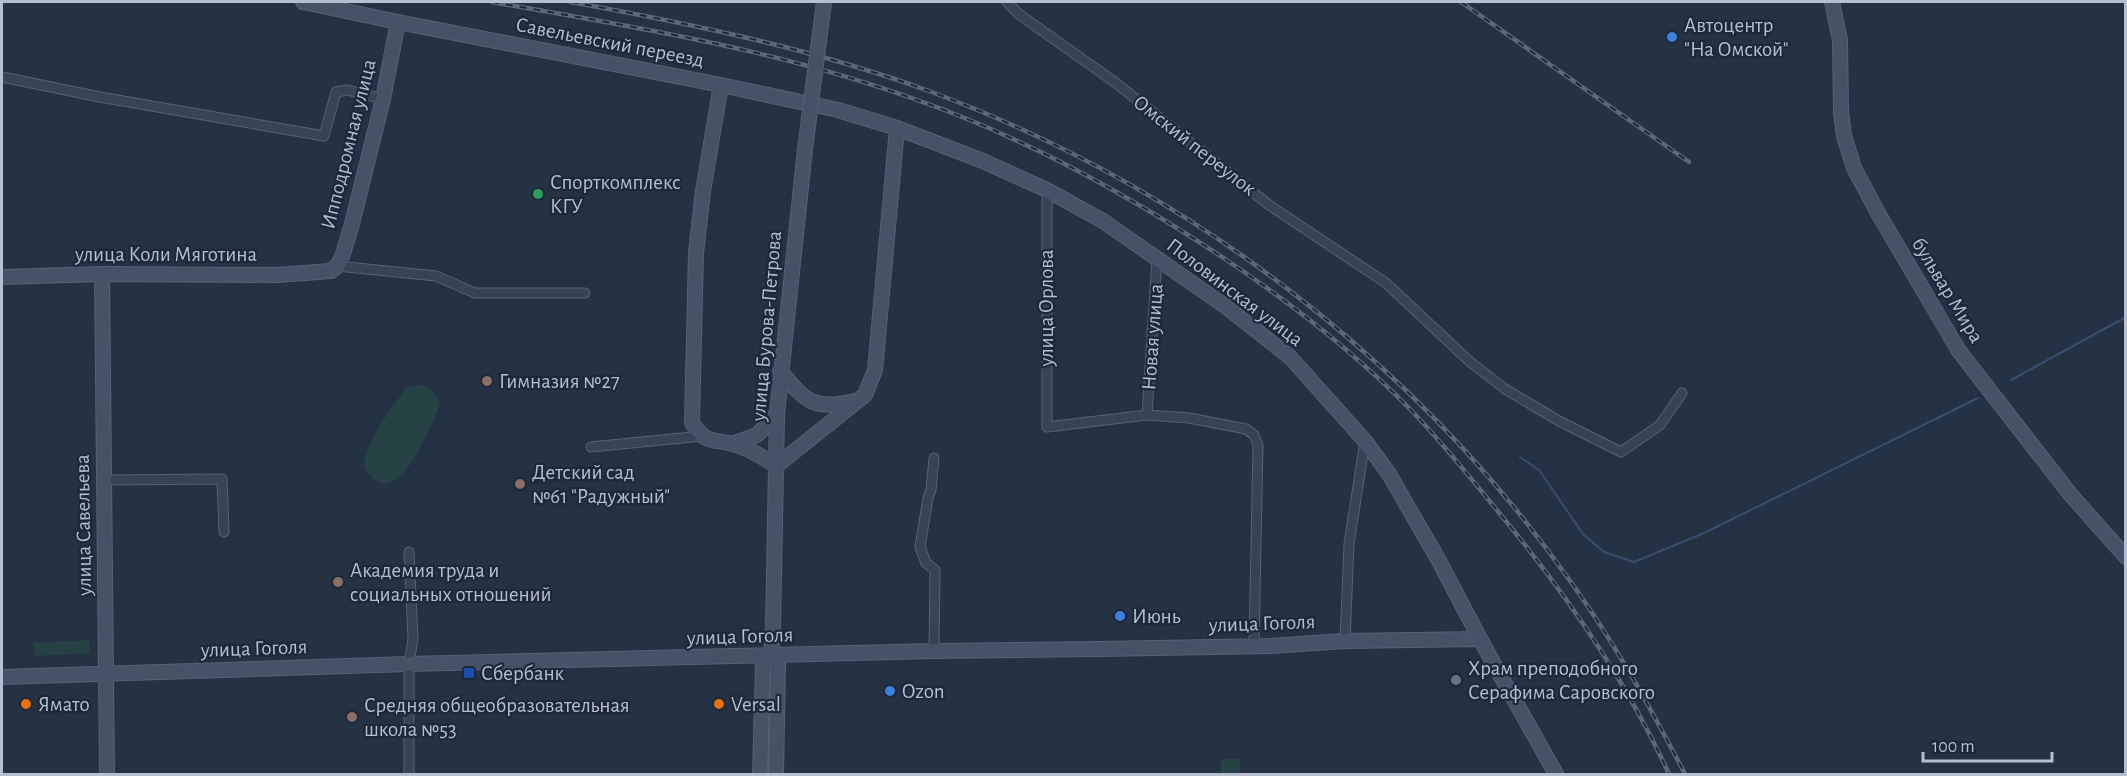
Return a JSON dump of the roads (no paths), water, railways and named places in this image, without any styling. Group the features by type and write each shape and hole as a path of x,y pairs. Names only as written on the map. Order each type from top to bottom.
{"main road":[{"name":"Савельевский переезд","path":"303,2 838,110"},
{"name":"улица Бурова-Петрова","path":"760,774 763,666 771,656 780,371 824,2"},
{"name":"бульвар Мира","path":"1832,2 1840,40 1844,136 1854,168 1959,351 2070,494 2126,557"},
{"name":"Ипподромная улица","path":"334,268 342,257 352,224 383,99 398,22"},
{"path":"721,85 703,191 696,255 692,423 702,436 714,442 732,444 754,452 776,466 865,395 875,370 897,128"},
{"name":"Половинская улица","path":"838,110 897,128 983,161 1047,190 1103,221 1157,258 1225,306 1290,357 1365,441 1395,483 1556,774"},
{"name":"улица Коли Мяготина","path":"2,277 102,274 277,275 334,268"},
{"name":"улица Савельева","path":"102,274 107,774"},
{"path":"780,371 802,397 816,403 832,405 857,400"},
{"path":"732,444 757,435 777,414"},
{"name":"улица Гоголя","path":"2,677 410,664 934,651 1100,650 1345,641 1480,639"},
{"name":"улица Бурова-Петрова","path":"771,656 778,665 776,774"}],"street":[{"name":"Омский переулок","path":"1007,2 1020,15 1116,82 1269,205 1386,283 1469,361 1505,389 1559,421 1621,452 1660,425 1682,393"},
{"path":"2,77 100,97 324,136 336,92 347,90 383,99"},
{"name":"улица Орлова","path":"1047,190 1047,427 1147,416"},
{"name":"Новая улица","path":"1147,416 1157,258"},
{"name":"улица Коли Мяготина","path":"334,268 436,276 475,293 585,293"},
{"path":"1147,416 1189,418 1238,426 1254,435 1258,445 1254,645"},
{"path":"591,447 702,436"},
{"path":"1345,641 1348,544 1365,441"},
{"path":"934,458 931,489 920,547 926,563 935,570 934,651"},
{"path":"104,480 222,478 224,532"},
{"path":"409,552 413,639 410,664 409,774"}],"waterway":[{"path":"2011,380 2126,317"},
{"path":"1520,457 1539,470 1583,534 1604,552 1634,562 1704,533 1978,398"}],"railway":[{"path":"492,2 706,42 865,82 958,115 1037,150 1189,235 1274,293 1344,347 1388,387 1446,449 1529,550 1574,610 1635,706 1669,774"},
{"path":"571,2 662,19 797,50 929,91 1024,130 1116,177 1204,230 1289,290 1368,355 1442,427 1511,503 1573,585 1604,631 1646,701 1685,774"},
{"path":"1461,2 1689,162"}],"place":[{"name":"Автоцентр \"На Омской\"","path":"1672,37"},
{"name":"Спорткомплекс КГУ","path":"538,194"},
{"name":"Гимназия №27","path":"487,381"},
{"name":"Детский сад №61 \"Радужный\"","path":"520,484"},
{"name":"Академия труда и социальных отношений","path":"338,582"},
{"name":"Июнь","path":"1120,616"},
{"name":"Сбербанк","path":"469,673"},
{"name":"Храм преподобного Серафима Саровского","path":"1456,680"},
{"name":"Ozon","path":"890,691"},
{"name":"Ямато","path":"26,704"},
{"name":"Versal","path":"719,704"},
{"name":"Средняя общеобразовательная школа №53","path":"352,717"}]}
